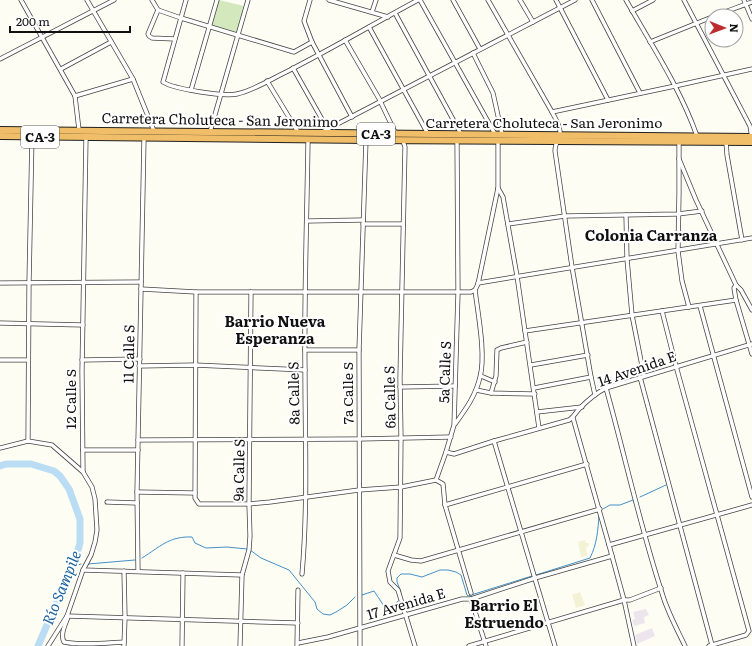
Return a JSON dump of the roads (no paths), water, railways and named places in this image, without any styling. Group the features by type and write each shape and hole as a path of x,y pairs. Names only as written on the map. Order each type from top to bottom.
{"highway":[{"name":"Carretera Choluteca - San Jeronimo","path":"0,130 298,132 457,140 498,136"},
{"name":"Carretera Choluteca - San Jeronimo","path":"0,136 308,140 366,140 400,138 428,134 558,137 752,137"},
{"name":"Carretera Choluteca - San Jeronimo","path":"558,137 678,142 752,142"}],"street":[{"path":"21,0 75,96 79,119 79,130"},
{"path":"87,0 133,79 154,131"},
{"path":"0,59 114,0"},
{"path":"152,0 158,10 294,52 312,42"},
{"path":"154,5 156,0"},
{"path":"186,0 163,80 164,83 191,90 226,95 237,94 267,81 319,55 419,0 498,136"},
{"path":"191,90 217,0"},
{"path":"210,132 248,0"},
{"path":"310,0 304,22 312,42 352,117"},
{"path":"329,0 388,17"},
{"path":"372,12 376,0"},
{"path":"453,0 480,49"},
{"path":"488,0 552,112 558,127 558,137 555,150 572,267 588,355 590,377 595,395"},
{"path":"520,0 533,22"},
{"path":"556,0 608,100"},
{"path":"320,133 575,0"},
{"path":"592,0 640,93"},
{"path":"626,0 675,86 697,136"},
{"path":"632,11 653,0"},
{"path":"684,0 750,126 752,142"},
{"path":"731,8 744,2 752,2"},
{"path":"744,2 752,18"},
{"path":"158,10 148,34 149,36 152,38 175,39"},
{"path":"395,13 461,134"},
{"path":"650,42 704,20"},
{"path":"369,27 428,134"},
{"path":"345,40 400,138"},
{"path":"61,69 111,42"},
{"path":"454,425 468,406 481,376 481,339 475,290 478,283 498,188 498,136 493,93 473,53"},
{"path":"293,68 328,130"},
{"path":"552,112 752,69"},
{"path":"75,96 133,79"},
{"path":"267,81 298,132"},
{"path":"28,441 28,323 32,137 37,130"},
{"name":"12 Calle S","path":"48,646 68,616 83,570 91,555 95,542 97,515 95,499 92,487 83,472 82,450 86,137"},
{"name":"11 Calle S","path":"138,571 137,492 144,138"},
{"name":"6a Calle S","path":"400,138 405,147 400,387 402,438 400,538 388,571 388,577 390,582 398,590 414,646"},
{"name":"8a Calle S","path":"302,574 305,538 306,439 304,370 308,140"},
{"name":"7a Calle S","path":"360,646 360,350 366,140"},
{"name":"5a Calle S","path":"436,480 454,425 458,293 457,140"},
{"path":"678,142 678,251 682,281 689,307"},
{"path":"726,142 742,240"},
{"path":"679,159 736,285 741,290 752,310"},
{"path":"498,188 503,197 508,224 540,428"},
{"path":"508,224 565,216 678,214 702,211"},
{"path":"626,215 627,259 632,316 642,377 711,645 749,633 749,631 662,311"},
{"path":"307,220 403,224"},
{"path":"478,283 752,238"},
{"path":"0,283 84,281 141,282"},
{"path":"736,285 734,288 736,300 751,344 752,354"},
{"path":"141,289 196,292 402,293 458,293 471,292 475,290"},
{"path":"196,292 195,498 199,504 249,504 359,490 401,488 436,480 443,484 445,505 471,593"},
{"name":"9a Calle S","path":"240,646 242,575 249,550 250,536 251,292"},
{"path":"525,331 736,300"},
{"path":"700,306 752,497"},
{"path":"0,323 83,325"},
{"path":"491,393 495,382 497,350 527,342"},
{"name":"14 Avenida E","path":"573,418 595,395 606,388 751,344"},
{"path":"305,350 360,350"},
{"path":"530,365 588,355"},
{"path":"82,360 140,359"},
{"path":"0,360 28,360"},
{"path":"139,366 195,366 304,370"},
{"path":"481,376 495,382"},
{"path":"534,388 590,377"},
{"path":"400,387 456,386"},
{"path":"606,388 628,466 644,535 660,588 685,646"},
{"path":"476,390 491,393 535,394"},
{"path":"537,412 582,407"},
{"path":"446,452 454,454 573,418 600,509 624,600 634,646"},
{"path":"138,440 451,437"},
{"path":"0,448 28,441 52,444 83,472"},
{"path":"494,441 555,646"},
{"path":"82,450 138,450"},
{"path":"445,505 587,464"},
{"path":"137,492 195,493"},
{"path":"107,502 137,503"},
{"path":"609,544 752,505"},
{"path":"394,554 411,560 421,560 521,533 600,509"},
{"name":"17 Avenida E","path":"298,644 462,599 471,599 535,578 612,556"},
{"path":"83,570 242,575"},
{"path":"124,571 125,617 124,644 85,645 68,644 64,642 62,635 68,616 125,617 298,623"},
{"path":"182,646 184,574"},
{"path":"469,646 486,644 624,600 630,600 660,588"},
{"path":"298,590 298,644"},
{"path":"471,599 486,644"}],"waterway":[{"name":"Río Sampile","path":"0,466 6,464 31,464 54,471 60,476 69,489 80,519 80,543 75,560 38,646"},
{"path":"640,497 666,485"},
{"path":"603,509 610,505 620,505 633,500"},
{"path":"536,575 590,558 596,542 599,515"},
{"path":"142,558 165,543 184,537 192,537 195,543 206,548 227,547 247,549"},
{"path":"250,550 261,558 289,570 315,602 317,609 323,614 330,615 336,612 347,605 355,597"},
{"path":"88,564 135,560"},
{"name":"Río Sampile","path":"72,567 81,564"},
{"path":"401,592 397,582 397,578 401,574 410,574 422,577 440,570 456,572 461,575 468,596 532,576"},
{"path":"362,595 374,591 384,606 388,609 392,608 398,601"}],"district":[{"name":"Colonia Carranza","path":"651,236"},
{"name":"Barrio Nueva Esperanza","path":"275,330"},
{"name":"Barrio El Estruendo","path":"504,614"}]}
